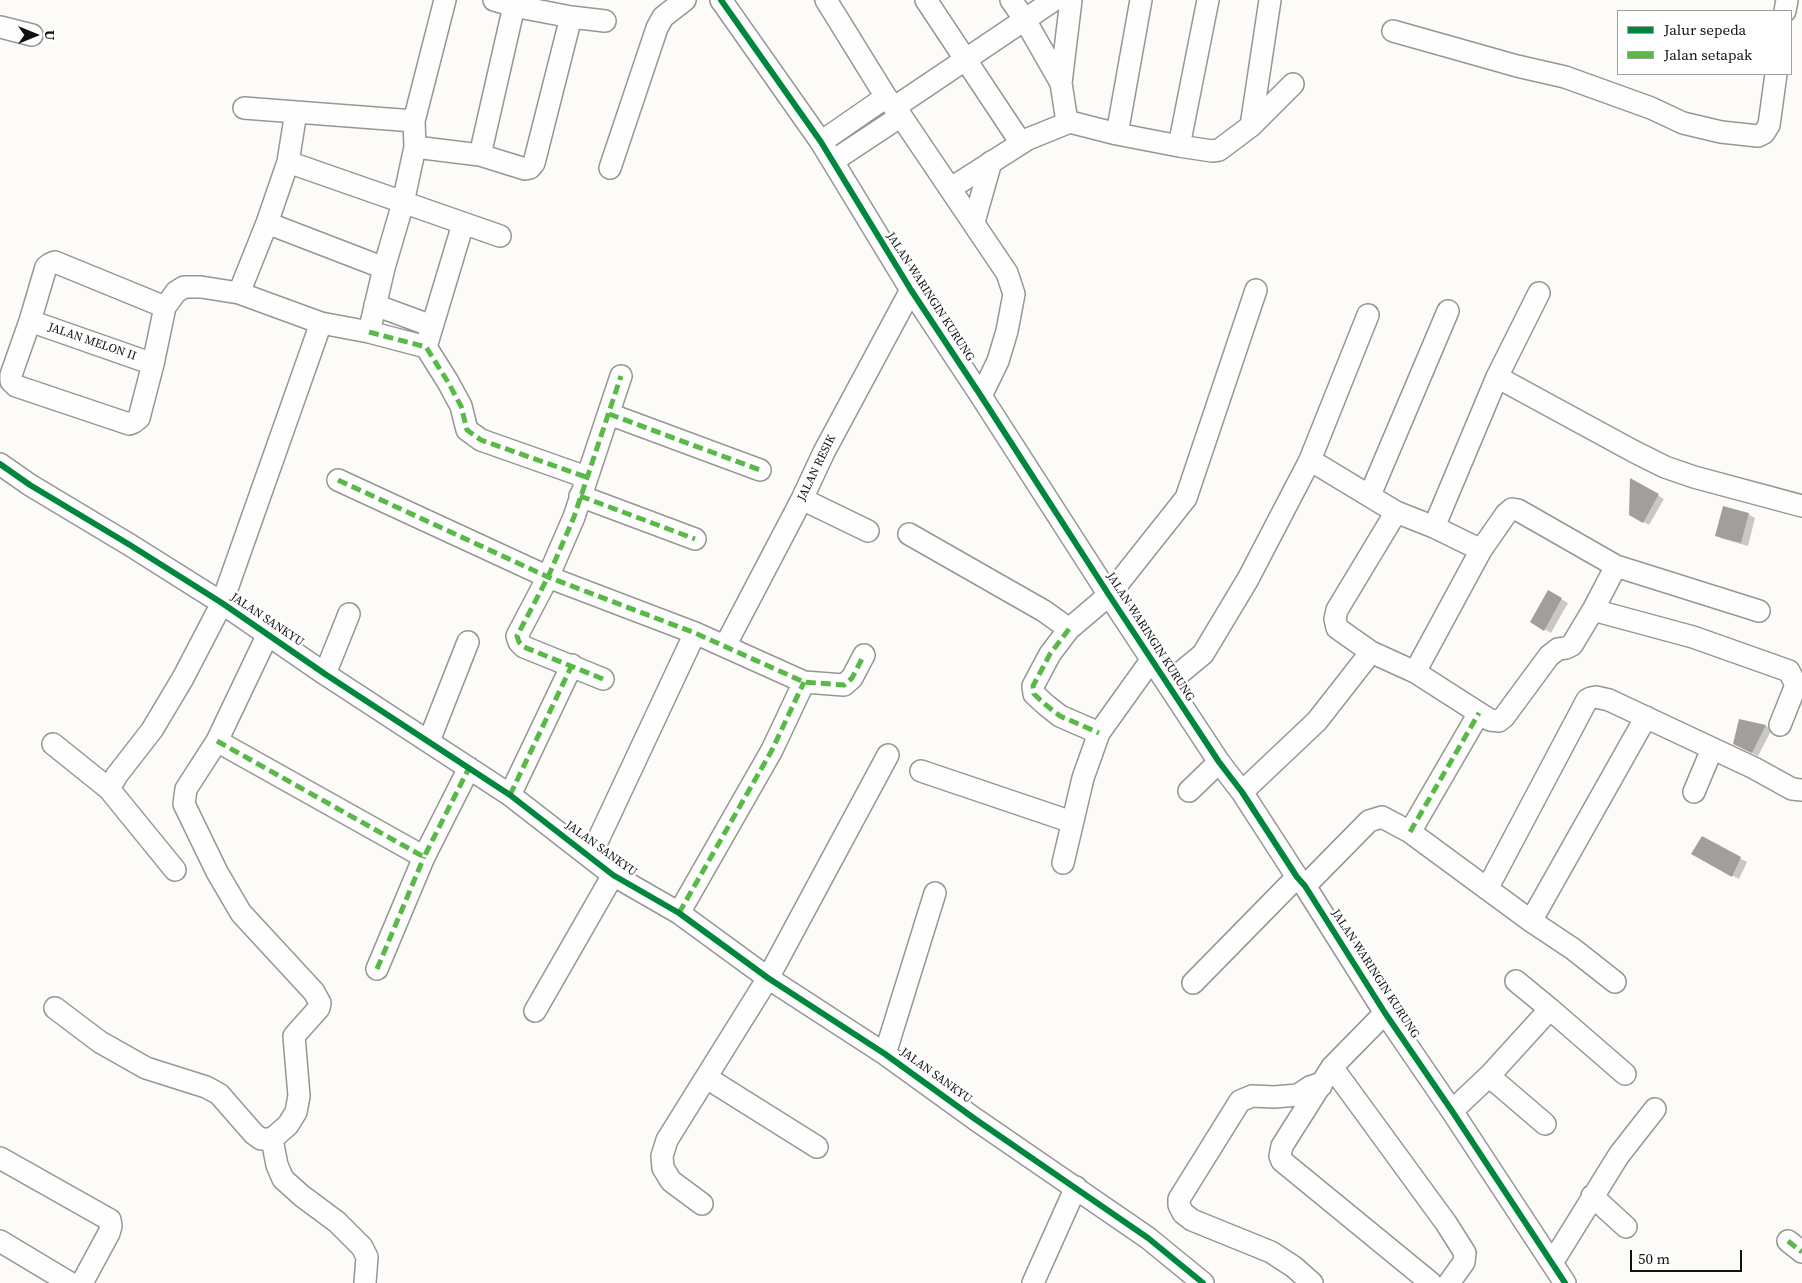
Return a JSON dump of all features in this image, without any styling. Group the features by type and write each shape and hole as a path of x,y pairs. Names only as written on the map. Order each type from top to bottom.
{"street":[{"path":"369,332 384,268 403,202 415,147 414,121 445,0"},
{"path":"610,168 657,28 663,17 685,0"},
{"name":"JALAN WARINGIN KURUNG","path":"721,0 821,142 911,290 1109,595 1168,682 1218,762 1242,792 1385,1013 1565,1283"},
{"path":"826,0 894,106 1007,273 1014,294 1007,331 1002,349 981,396"},
{"path":"926,0 1021,142"},
{"path":"1011,0 1025,20 1060,83"},
{"path":"821,142 894,106 1054,0"},
{"path":"1067,122 1060,83 1071,0"},
{"path":"1117,134 1141,0"},
{"path":"1179,146 1208,0"},
{"path":"1251,126 1270,0"},
{"path":"480,155 504,3 571,17 605,21"},
{"path":"415,147 480,155 525,169 530,168 534,163 571,17"},
{"path":"0,27 32,35"},
{"path":"1393,31 1517,66 1565,77 1651,108 1682,123 1722,132 1758,136 1764,133 1769,125 1776,75"},
{"path":"951,188 1021,142 1067,122 1076,122 1117,134 1179,146 1212,151 1219,150 1251,126 1293,84"},
{"path":"833,161 894,106"},
{"path":"244,108 414,121"},
{"path":"238,293 267,223 288,162 296,112"},
{"path":"288,162 500,236"},
{"path":"974,222 991,162"},
{"path":"267,223 384,268"},
{"path":"426,347 463,224"},
{"path":"165,308 55,262 46,267 11,375 11,381 16,386 129,424 139,418 165,308 176,292 184,288 201,287 238,293 321,324 369,332 426,347 461,406 467,430 481,440 695,539"},
{"name":"JALAN RESIK","path":"724,646 802,499 824,452 911,290"},
{"path":"1099,733 1060,716 1034,694 1033,686 1050,654 1070,629 1109,595 1186,498 1256,290"},
{"path":"1434,527 1497,377 1539,294"},
{"path":"375,306 432,326"},
{"path":"1370,495 1448,312"},
{"path":"1168,682 1202,654 1248,579 1310,460 1368,315"},
{"name":"JALAN MELON II","path":"30,321 153,364"},
{"path":"109,789 124,765 152,730 222,603 321,324"},
{"path":"603,678 524,646 517,639 517,636 548,577 574,517 621,376"},
{"path":"1497,377 1665,467 1694,477 1802,506"},
{"path":"609,414 760,470"},
{"path":"1310,460 1396,512 1434,527 1481,550"},
{"name":"JALAN SANKYU","path":"0,464 30,485 222,603 325,674 510,795 613,875 679,913 768,978 885,1054 975,1119 1148,1238 1203,1283"},
{"path":"338,480 548,577 695,633 804,682 844,685 852,678 864,655"},
{"path":"802,499 868,531"},
{"path":"1415,672 1481,550 1506,514 1512,509 1518,510 1616,566 1759,611"},
{"path":"1396,512 1337,610 1335,619 1337,628 1371,652 1415,672 1490,720 1499,720 1504,717 1548,656 1558,649 1572,645 1616,566"},
{"path":"909,534 1044,611 1070,629"},
{"path":"1593,610 1693,637 1789,670 1796,684 1780,725"},
{"path":"325,674 349,614"},
{"path":"590,858 695,633"},
{"path":"55,1008 100,1042 146,1068 206,1087 219,1094 254,1134 262,1138 272,1139 288,1125 296,1112 299,1096 294,1036 319,1008 320,1003 314,992 241,913 217,872 184,804 186,789 216,740 268,634"},
{"path":"429,741 468,642"},
{"path":"1242,792 1317,720 1371,652"},
{"path":"1063,863 1083,778 1099,733 1152,659"},
{"path":"510,795 572,665"},
{"path":"679,913 772,750 804,682"},
{"path":"1487,889 1588,700 1596,696 1609,700 1754,768 1792,789 1802,790"},
{"path":"1410,832 1479,713"},
{"path":"1531,921 1646,717"},
{"path":"216,740 424,857"},
{"path":"53,744 109,789 175,870"},
{"path":"1694,792 1712,749"},
{"path":"702,1204 671,1181 663,1168 662,1156 667,1140 768,978 888,755"},
{"path":"1188,791 1218,762"},
{"path":"377,969 424,857 469,768"},
{"path":"921,771 1072,822"},
{"path":"1193,983 1361,828 1373,819 1384,818 1410,832 1531,921 1573,949 1615,982"},
{"path":"535,1011 613,875"},
{"path":"885,1054 935,893"},
{"path":"1516,981 1625,1074"},
{"path":"1452,1111 1489,1076 1550,1009"},
{"path":"1385,1013 1332,1067 1282,1146 1280,1156 1282,1161 1431,1283"},
{"path":"1332,1067 1446,1223 1465,1253 1464,1262 1449,1283"},
{"path":"1489,1076 1545,1124"},
{"path":"706,1078 817,1147"},
{"path":"1312,1283 1294,1267 1271,1252 1192,1220 1183,1213 1179,1199 1240,1101 1252,1096 1298,1095 1310,1087 1321,1086"},
{"path":"1552,1263 1619,1154 1655,1109"},
{"path":"272,1139 277,1164 283,1178 302,1196 337,1222 362,1246 367,1257 365,1283"},
{"path":"0,1158 110,1220 109,1232 82,1283"},
{"path":"1033,1283 1076,1187"},
{"path":"1592,1196 1626,1227"},
{"path":"0,1241 70,1283"}],"building":[{"path":"1630,478 1659,494 1643,523 1629,515"},
{"path":"1723,506 1749,513 1741,543 1715,536"},
{"path":"1548,590 1562,598 1544,631 1530,622"},
{"path":"1739,719 1766,725 1752,753 1733,744"},
{"path":"1702,836 1741,857 1732,877 1691,854"}],"marked path":[{"path":"369,332 426,347 461,406 467,430 481,440 586,477"},
{"path":"603,679 524,647 519,642 517,636 548,577 574,517 621,376"},
{"path":"609,414 760,470"},
{"path":"338,480 548,577 695,633 804,682 844,685 852,678 864,655"},
{"path":"580,496 695,539"},
{"path":"1069,629 1050,654 1033,686 1034,694 1060,716 1099,733"},
{"path":"510,795 572,665"},
{"path":"679,913 772,750 804,682"},
{"path":"1410,832 1479,713"},
{"path":"217,741 424,857 469,768"},
{"path":"377,969 424,857"},
{"path":"1788,1241 1802,1252"}],"cycle path":[{"path":"721,0 821,142 911,290 1109,595 1219,762 1242,792 1297,877 1305,886 1385,1013 1565,1283"},
{"path":"0,464 30,485 222,603 325,674 510,795 613,875 679,913 768,978 885,1054 975,1119 1148,1238 1203,1283"}]}
